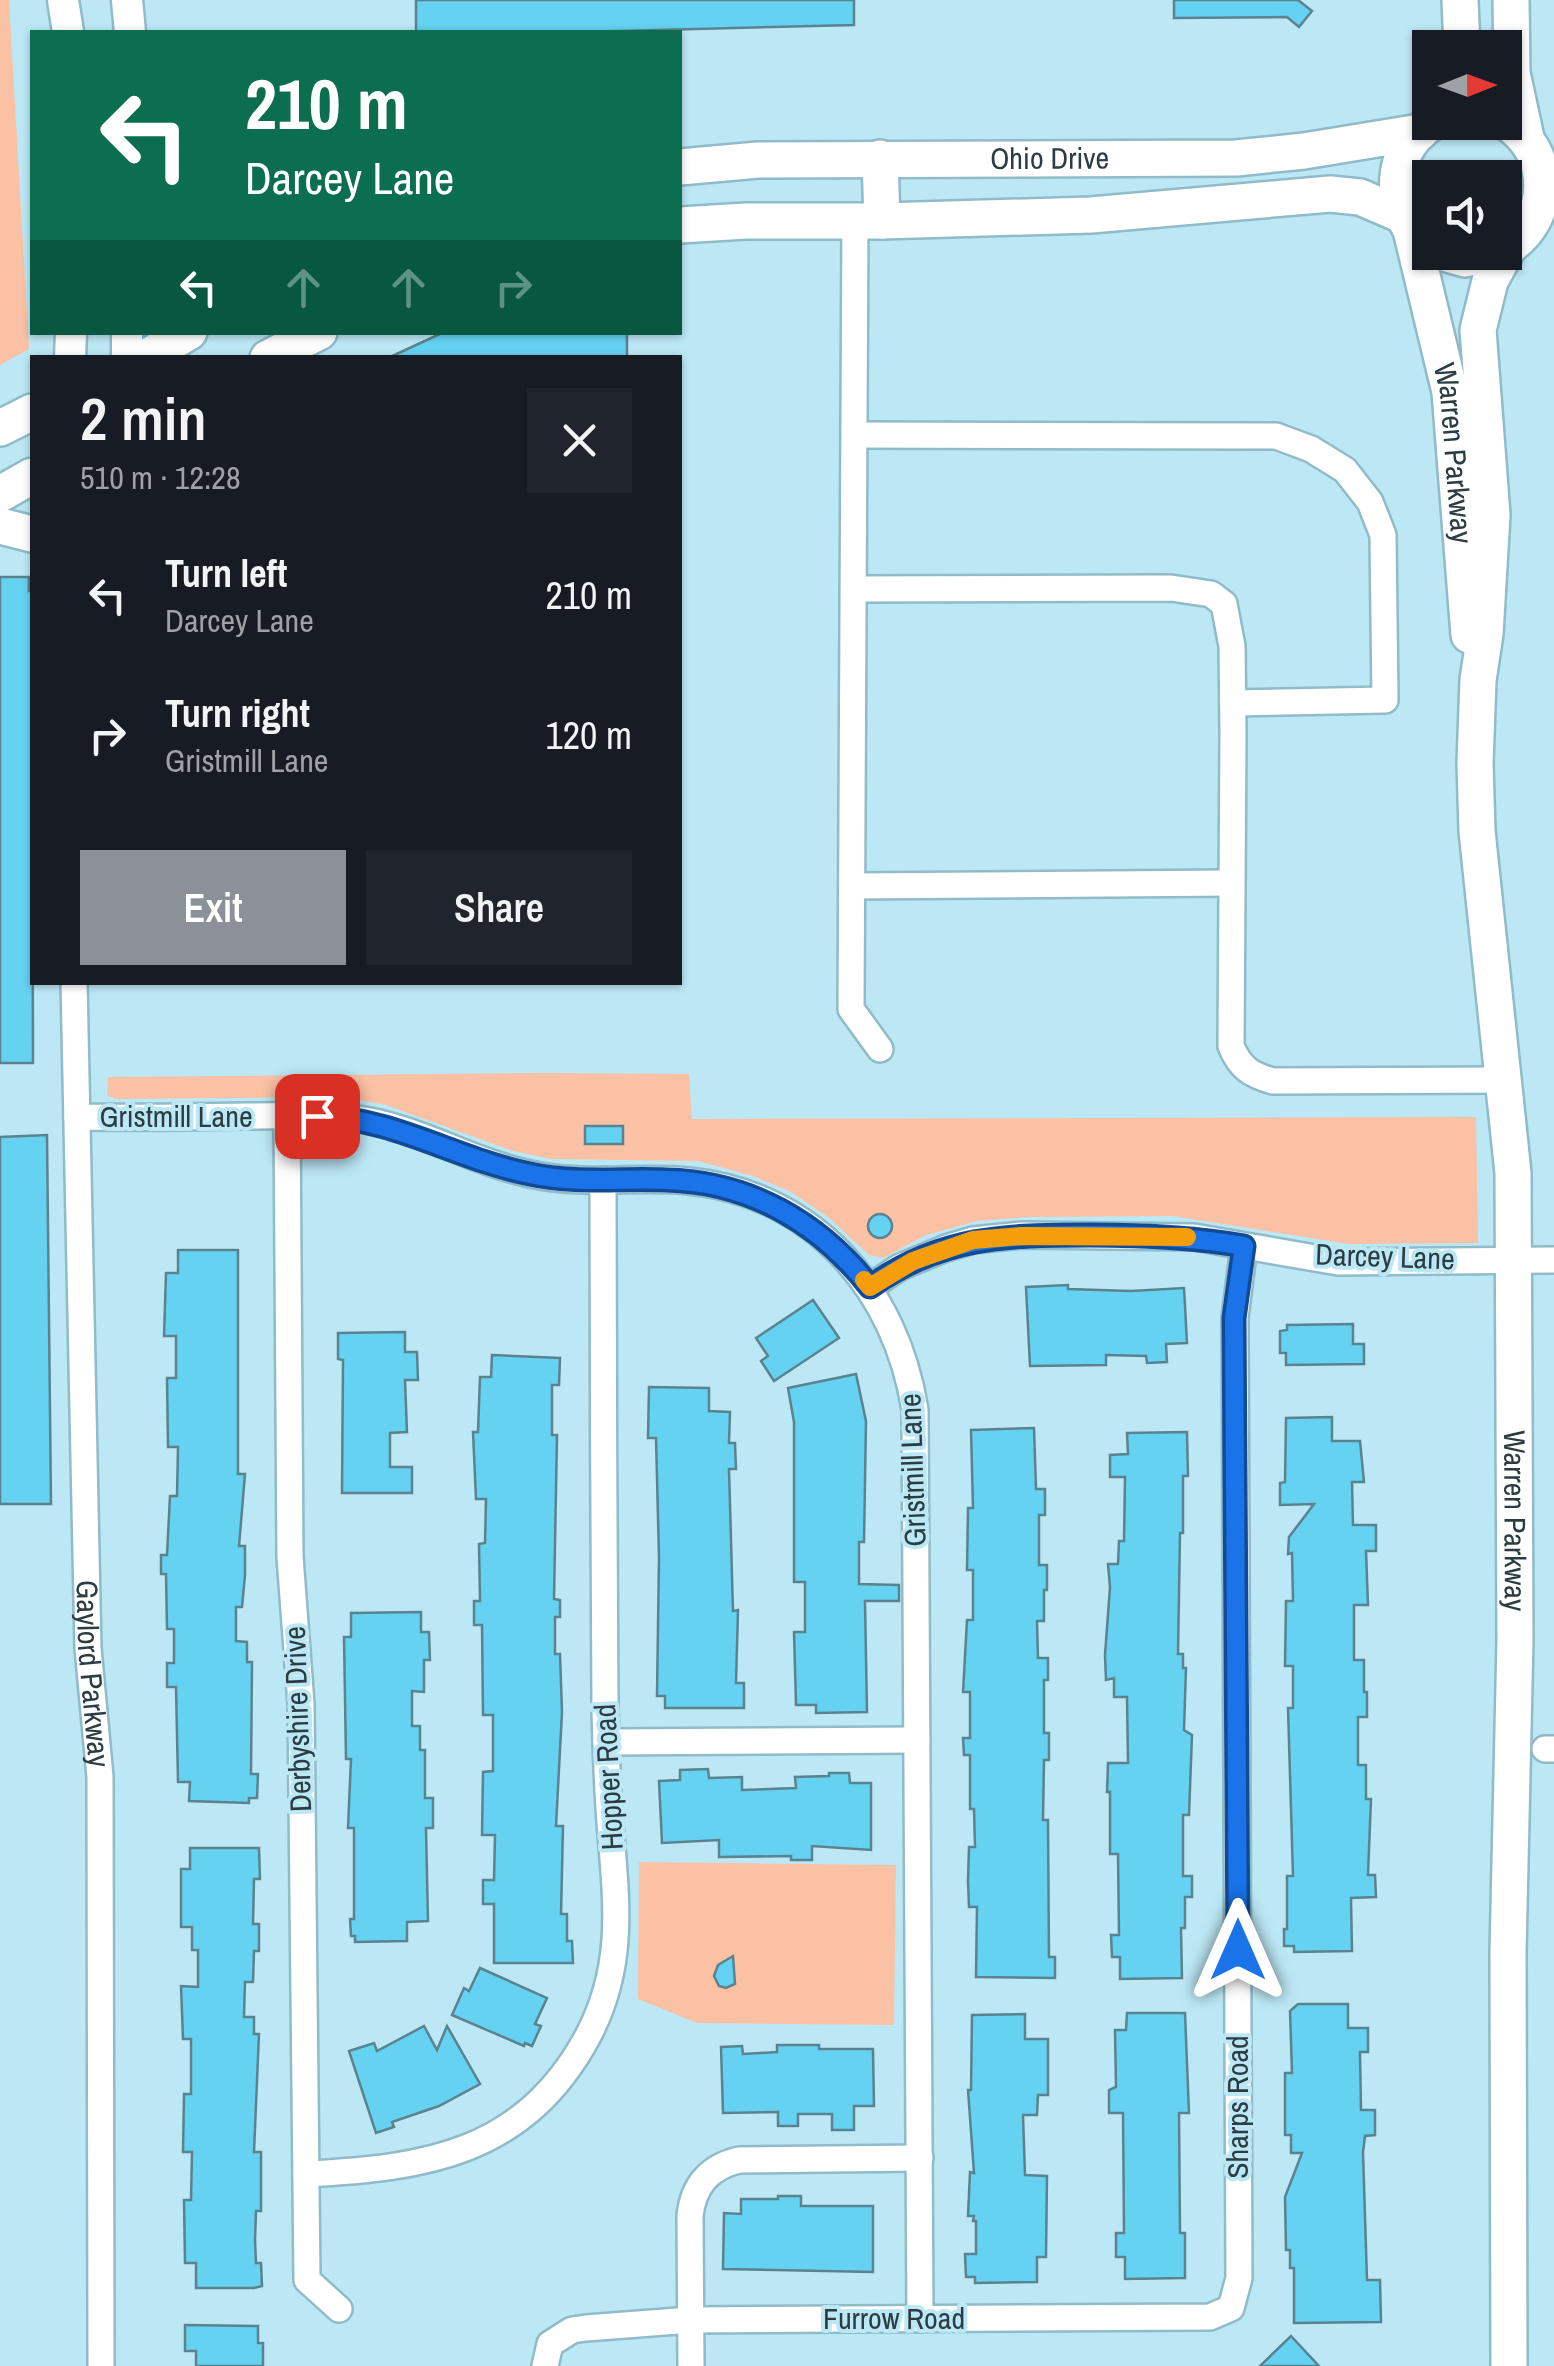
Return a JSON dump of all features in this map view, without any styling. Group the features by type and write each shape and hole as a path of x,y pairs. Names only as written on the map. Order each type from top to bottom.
{"main road":[{"path":"1460,0 1461,30"},
{"path":"1511,0 1512,73 1530,144"},
{"name":"Ohio Drive","path":"682,167 758,160 880,158 1236,158 1304,151 1412,130"},
{"name":"Warren Parkway","path":"1412,226 1396,196 1402,156 1415,140"},
{"name":"Warren Parkway","path":"1522,236 1540,207 1543,190 1542,172 1530,144"},
{"path":"869,221 880,158"},
{"name":"Ohio Drive","path":"682,225 1166,210 1330,194 1360,197 1412,229"},
{"name":"Warren Parkway","path":"1423,270 1450,392 1463,576 1471,655 1478,680"},
{"name":"Warren Parkway","path":"1498,270 1490,281 1478,330 1492,514 1486,634 1478,680 1477,831 1513,1173 1515,1640 1508,1953 1509,2366"},
{"path":"150,355 184,335"},
{"path":"274,355 312,335"},
{"path":"0,428 30,413"},
{"path":"0,494 30,477"},
{"path":"0,526 30,534"}],"street":[{"path":"63,0 68,30"},
{"path":"126,0 130,30"},
{"path":"869,221 856,434 851,1009 880,1049"},
{"path":"856,434 1276,436 1310,449 1345,470 1370,502 1382,534 1386,700 1233,703"},
{"path":"855,589 1171,588 1211,594 1224,604 1229,621 1233,703 1231,1046 1239,1065 1254,1076 1274,1081 1504,1080"},
{"path":"853,886 1230,883"},
{"name":"Gaylord Parkway","path":"74,985 88,1648 100,1777 101,2366"},
{"name":"Gristmill Lane","path":"77,1117 287,1116 366,1120 529,1174 689,1181 759,1199 797,1218 823,1238 870,1287 902,1350 916,1410 920,2319"},
{"name":"Derbyshire Drive","path":"287,1116 290,1558 302,1704 307,2280 339,2309"},
{"name":"Hopper Road","path":"306,2174 400,2168 456,2153 514,2121 546,2092 570,2065 598,2014 616,1944 618,1900 606,1742 603,1180"},
{"name":"Darcey Lane","path":"870,1287 932,1252 1001,1236 1166,1235 1338,1262 1554,1260"},
{"name":"Sharps Road","path":"1231,2308 1239,2278 1234,1318 1244,1246"},
{"path":"606,1742 918,1740"},
{"path":"691,2366 691,2202 700,2184 714,2170 745,2159 920,2158"},
{"name":"Furrow Road","path":"545,2366 550,2344 557,2337 586,2328 691,2320 1210,2318 1231,2308"}],"shaded area":[{"path":"0,0 9,0 29,349 0,365"},
{"path":"689,1074 692,1119 1476,1117 1478,1243 1349,1244 1173,1216 1029,1217 977,1221 926,1235 883,1258 869,1255 828,1217 791,1192 753,1176 698,1161 551,1159 510,1150 386,1105 343,1097 116,1099 107,1095 108,1077"},
{"path":"639,1862 896,1865 894,2025 697,2023 638,1999"}],"building":[{"path":"416,0 854,0 854,25 416,30"},
{"path":"1174,0 1298,0 1312,11 1299,27 1287,17 1174,18"},
{"path":"438,335 627,335 627,355 394,355"},
{"path":"0,577 29,577 33,1063 0,1063"},
{"path":"585,1126 623,1126 623,1144 585,1144"},
{"path":"47,1135 51,1504 0,1504 0,1137"},
{"path":"880,1214 892,1226 880,1238 868,1226"},
{"path":"178,1250 238,1250 238,1474 245,1474 239,1546 245,1546 245,1575 242,1607 236,1607 236,1641 247,1642 247,1662 252,1662 251,1774 258,1774 257,1798 249,1798 249,1803 189,1801 190,1782 178,1782 176,1687 167,1687 167,1663 174,1663 174,1629 167,1629 166,1574 161,1574 161,1555 167,1555 170,1496 177,1496 178,1447 168,1447 167,1378 176,1378 176,1336 164,1336 166,1273 178,1273"},
{"path":"1068,1285 1068,1289 1131,1291 1184,1288 1187,1343 1166,1344 1167,1362 1147,1363 1146,1356 1106,1355 1106,1365 1030,1366 1026,1287"},
{"path":"813,1300 839,1338 774,1381 761,1361 768,1356 756,1338"},
{"path":"1353,1324 1353,1344 1364,1344 1364,1364 1286,1365 1286,1353 1280,1353 1280,1331 1287,1330 1287,1325"},
{"path":"405,1332 405,1352 417,1352 418,1380 405,1380 407,1432 390,1433 390,1467 412,1467 412,1493 342,1493 343,1360 338,1359 338,1333"},
{"path":"492,1355 560,1358 559,1385 552,1385 552,1435 557,1435 554,1599 560,1600 560,1617 555,1617 555,1654 560,1654 562,1712 556,1826 563,1826 561,1914 567,1914 567,1941 572,1941 573,1963 494,1963 494,1904 483,1904 483,1880 494,1880 495,1835 482,1835 483,1772 493,1771 493,1715 483,1715 482,1625 474,1625 474,1601 480,1601 479,1544 485,1543 486,1499 476,1499 473,1432 478,1432 480,1377 491,1377"},
{"path":"856,1374 866,1421 864,1542 859,1542 859,1584 899,1585 899,1601 865,1601 867,1712 816,1713 816,1705 796,1705 794,1632 805,1632 805,1582 794,1582 794,1422 788,1388"},
{"path":"649,1387 709,1388 709,1411 730,1412 729,1443 735,1443 736,1469 729,1469 733,1611 738,1610 736,1683 744,1683 744,1708 665,1708 665,1696 657,1696 656,1438 648,1438"},
{"path":"1332,1417 1332,1441 1360,1441 1364,1482 1352,1482 1353,1525 1376,1525 1376,1551 1366,1551 1368,1605 1354,1605 1354,1660 1364,1660 1367,1692 1367,1717 1358,1717 1358,1765 1366,1765 1366,1799 1371,1799 1368,1875 1375,1875 1376,1897 1351,1898 1352,1951 1294,1952 1294,1946 1284,1946 1287,1876 1293,1876 1288,1708 1293,1708 1293,1666 1285,1666 1286,1601 1293,1601 1292,1553 1288,1554 1289,1537 1314,1504 1280,1505 1280,1483 1285,1482 1286,1418"},
{"path":"1034,1428 1036,1489 1045,1489 1045,1515 1039,1515 1039,1565 1047,1565 1047,1590 1044,1621 1037,1621 1038,1658 1048,1658 1044,1733 1049,1733 1049,1760 1044,1760 1043,1820 1048,1820 1049,1957 1055,1957 1055,1978 976,1977 977,1907 969,1907 968,1881 969,1847 975,1847 974,1809 970,1809 970,1755 964,1755 963,1738 970,1738 970,1692 963,1692 967,1620 973,1620 973,1570 967,1570 968,1508 973,1508 971,1430"},
{"path":"1187,1432 1178,1654 1183,1654 1186,1668 1184,1730 1192,1735 1189,1815 1183,1815 1183,1876 1192,1876 1192,1897 1185,1897 1185,1928 1181,1928 1182,1978 1120,1979 1120,1957 1112,1957 1111,1935 1119,1935 1118,1854 1110,1854 1107,1792 1108,1763 1128,1763 1127,1697 1114,1697 1114,1678 1106,1680 1105,1655 1108,1564 1118,1564 1119,1541 1124,1541 1125,1477 1110,1477 1110,1455 1128,1454 1127,1433"},
{"path":"421,1612 421,1632 429,1632 430,1660 424,1660 424,1692 412,1691 412,1726 420,1726 420,1750 425,1750 425,1798 433,1798 433,1828 426,1828 428,1921 407,1922 407,1941 355,1942 350,1919 354,1919 354,1828 348,1828 351,1759 346,1759 344,1637 351,1637 351,1613"},
{"path":"708,1769 709,1778 742,1777 742,1790 796,1788 795,1777 829,1773 849,1773 850,1783 871,1783 871,1850 812,1846 812,1860 791,1860 791,1856 719,1857 719,1840 662,1843 659,1781 680,1780 680,1770"},
{"path":"190,1848 259,1848 260,1879 254,1879 253,1924 259,1924 259,1951 254,1951 253,1982 245,1982 244,2017 254,2017 254,2034 259,2034 254,2152 261,2152 261,2211 256,2211 255,2240 262,2286 254,2288 196,2288 196,2263 185,2263 184,2200 191,2200 192,2152 183,2152 184,2094 191,2094 191,2039 183,2039 181,1986 198,1987 198,1950 192,1950 192,1927 181,1927 181,1869 190,1869"},
{"path":"733,1956 735,1984 719,1986 714,1976 718,1965"},
{"path":"480,1968 547,1998 535,2024 541,2026 532,2046 452,2015 464,1988 469,1991"},
{"path":"1298,2004 1348,2004 1348,2028 1368,2028 1368,2052 1360,2052 1361,2110 1375,2110 1375,2135 1365,2136 1363,2152 1367,2280 1380,2280 1381,2322 1294,2323 1294,2268 1290,2268 1290,2250 1286,2250 1285,2197 1302,2153 1291,2153 1291,2135 1285,2135 1285,2073 1292,2073 1290,2011"},
{"path":"1127,2013 1185,2013 1189,2113 1179,2113 1180,2233 1185,2233 1185,2278 1125,2279 1125,2257 1116,2257 1116,2233 1124,2233 1123,2113 1109,2113 1109,2090 1116,2087 1115,2030 1126,2030"},
{"path":"1025,2014 1025,2039 1048,2039 1048,2095 1038,2095 1037,2115 1023,2115 1025,2175 1047,2176 1046,2257 1037,2257 1037,2282 975,2283 975,2277 966,2277 965,2254 976,2254 976,2221 974,2216 968,2216 970,2172 974,2173 968,2090 972,2015"},
{"path":"424,2026 437,2050 447,2026 480,2084 439,2106 392,2122 394,2127 376,2133 349,2051 374,2043 377,2051"},
{"path":"777,2045 873,2049 874,2106 854,2106 854,2130 832,2130 832,2114 798,2114 798,2126 778,2126 778,2112 723,2113 721,2047 742,2046 743,2054 777,2052"},
{"path":"801,2196 801,2206 873,2206 873,2272 723,2269 724,2213 741,2214 741,2199"},
{"path":"185,2325 258,2326 263,2366 196,2366 196,2351 185,2351"},
{"path":"1291,2336 1319,2366 1260,2366"}],"slow traffic":[{"path":"864,1280 870,1287 932,1252 1001,1236 1187,1237"}],"route":[{"path":"317,1116 394,1127 502,1166 556,1179 689,1181 745,1194 772,1204 814,1231 870,1287 932,1252 1001,1236 1166,1235 1244,1246 1234,1318 1238,1950"}]}
